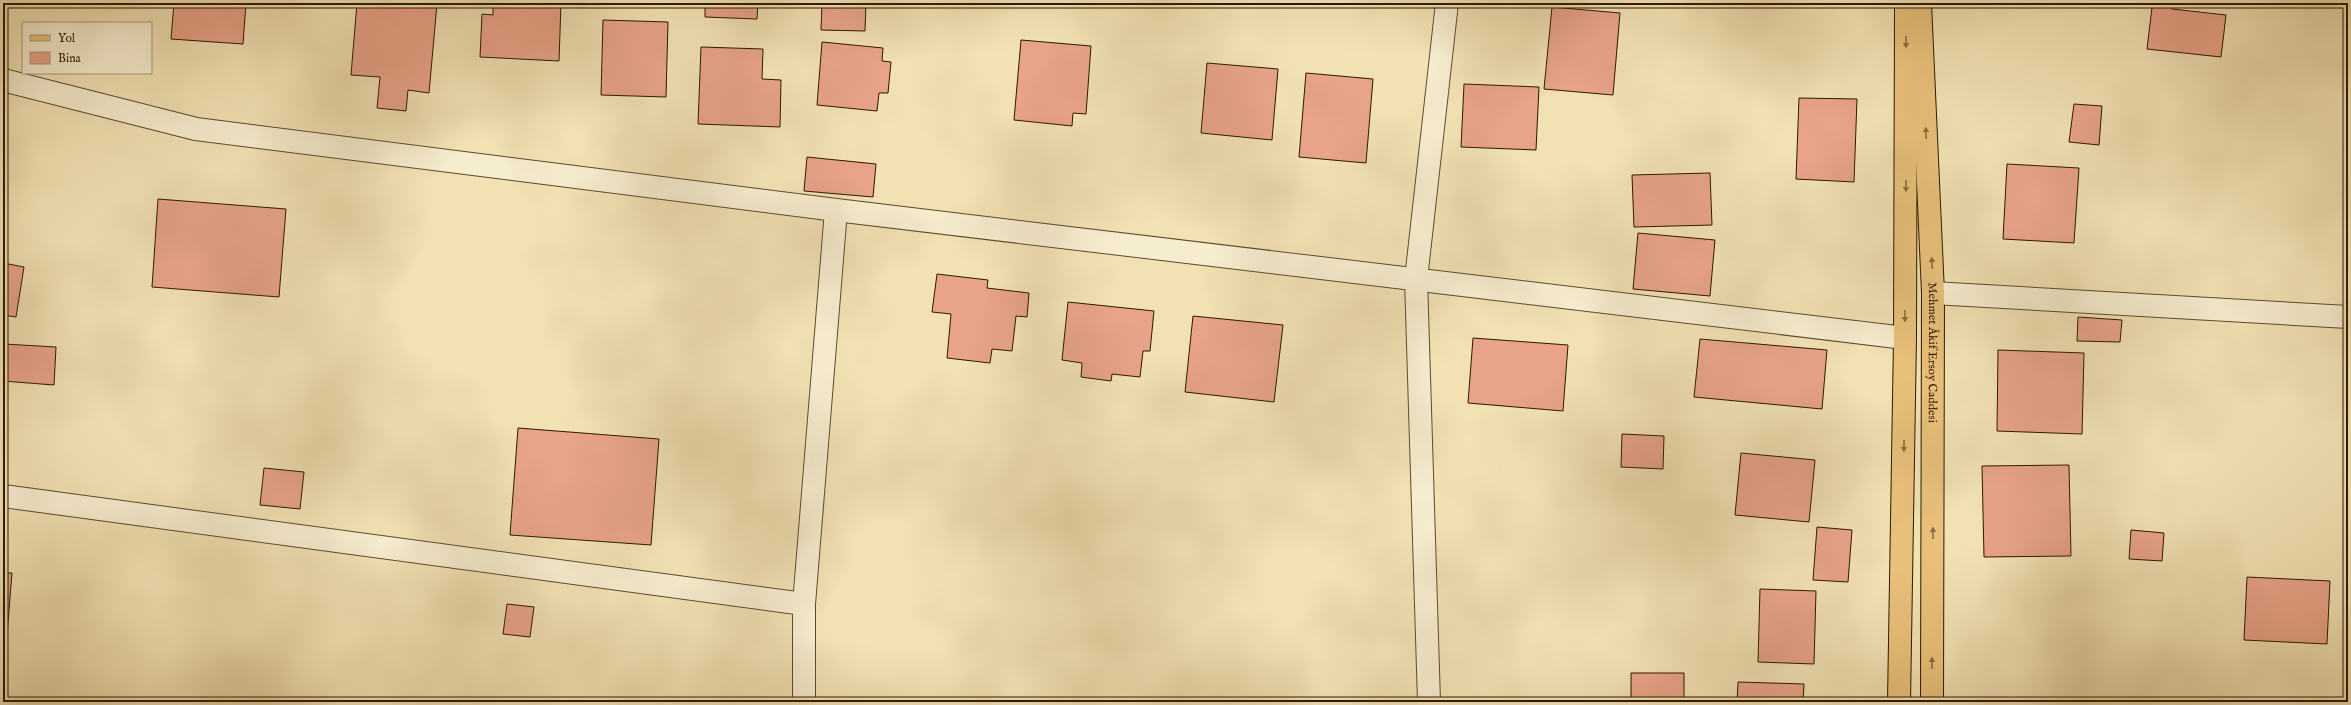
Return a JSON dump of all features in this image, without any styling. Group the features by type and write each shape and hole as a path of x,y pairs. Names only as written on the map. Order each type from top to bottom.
{"main road":[{"path":"1899,702 1905,338 1906,3"},
{"name":"Mehmet Âkif Ersoy Caddesi","path":"1920,3 1933,293 1932,702"}],"street":[{"path":"1429,702 1416,279 1447,3"},
{"path":"3,80 196,129 836,210 1905,338"},
{"path":"804,702 804,604 836,210"},
{"path":"1933,293 2348,317"},
{"path":"3,496 804,604"}],"building":[{"path":"118,3 156,3 155,7"},
{"path":"174,3 246,3 243,44 171,39"},
{"path":"357,3 437,4 429,93 408,90 406,111 377,108 380,77 351,75"},
{"path":"493,3 561,3 559,61 480,57 482,14 493,15"},
{"path":"705,3 758,3 757,19 705,17"},
{"path":"822,3 866,3 865,31 821,30"},
{"path":"2125,3 2172,3 2172,9 2226,15 2221,57 2147,49 2152,7"},
{"path":"1552,7 1620,13 1613,95 1544,89"},
{"path":"603,20 668,22 666,97 601,95"},
{"path":"1021,40 1091,46 1086,114 1073,113 1072,126 1014,120"},
{"path":"822,42 883,48 882,61 891,62 888,93 879,93 877,111 817,105"},
{"path":"701,47 763,49 762,79 781,80 780,127 698,124"},
{"path":"1207,63 1278,69 1272,140 1201,133"},
{"path":"1306,73 1373,79 1366,163 1299,157"},
{"path":"1464,84 1539,87 1536,150 1461,147"},
{"path":"1799,98 1857,99 1854,182 1796,179"},
{"path":"2074,104 2102,106 2099,145 2069,142"},
{"path":"807,157 876,164 873,197 804,191"},
{"path":"2007,164 2079,168 2074,243 2003,239"},
{"path":"1710,173 1712,225 1634,227 1632,175"},
{"path":"158,199 286,209 279,297 152,287"},
{"path":"1638,233 1715,240 1710,296 1633,289"},
{"path":"3,263 24,267 16,317 3,315"},
{"path":"937,274 988,280 987,288 1029,293 1027,317 1016,316 1012,351 992,349 990,363 947,358 951,314 932,312"},
{"path":"1068,302 1154,311 1150,351 1143,351 1140,377 1112,374 1111,381 1081,377 1082,363 1062,360"},
{"path":"1193,316 1283,325 1274,402 1185,392"},
{"path":"2078,317 2122,320 2120,342 2077,341"},
{"path":"1473,338 1568,345 1563,411 1468,403"},
{"path":"1700,339 1827,350 1822,409 1694,397"},
{"path":"4,344 56,347 54,385 3,381"},
{"path":"1998,350 2084,353 2082,434 1997,431"},
{"path":"518,428 659,439 651,545 510,535"},
{"path":"1622,434 1664,436 1663,469 1621,467"},
{"path":"1741,453 1815,460 1809,522 1735,515"},
{"path":"2069,465 2071,556 1984,557 1982,466"},
{"path":"264,468 304,472 300,509 260,505"},
{"path":"1817,527 1852,530 1848,582 1813,580"},
{"path":"2131,530 2164,533 2162,561 2129,559"},
{"path":"3,573 12,573 7,635 3,635"},
{"path":"2247,577 2330,581 2327,644 2244,640"},
{"path":"1760,589 1816,591 1814,664 1758,662"},
{"path":"507,604 534,607 530,637 503,634"},
{"path":"1631,673 1684,673 1684,702 1631,702"},
{"path":"1738,682 1804,684 1803,702 1737,702"}]}
